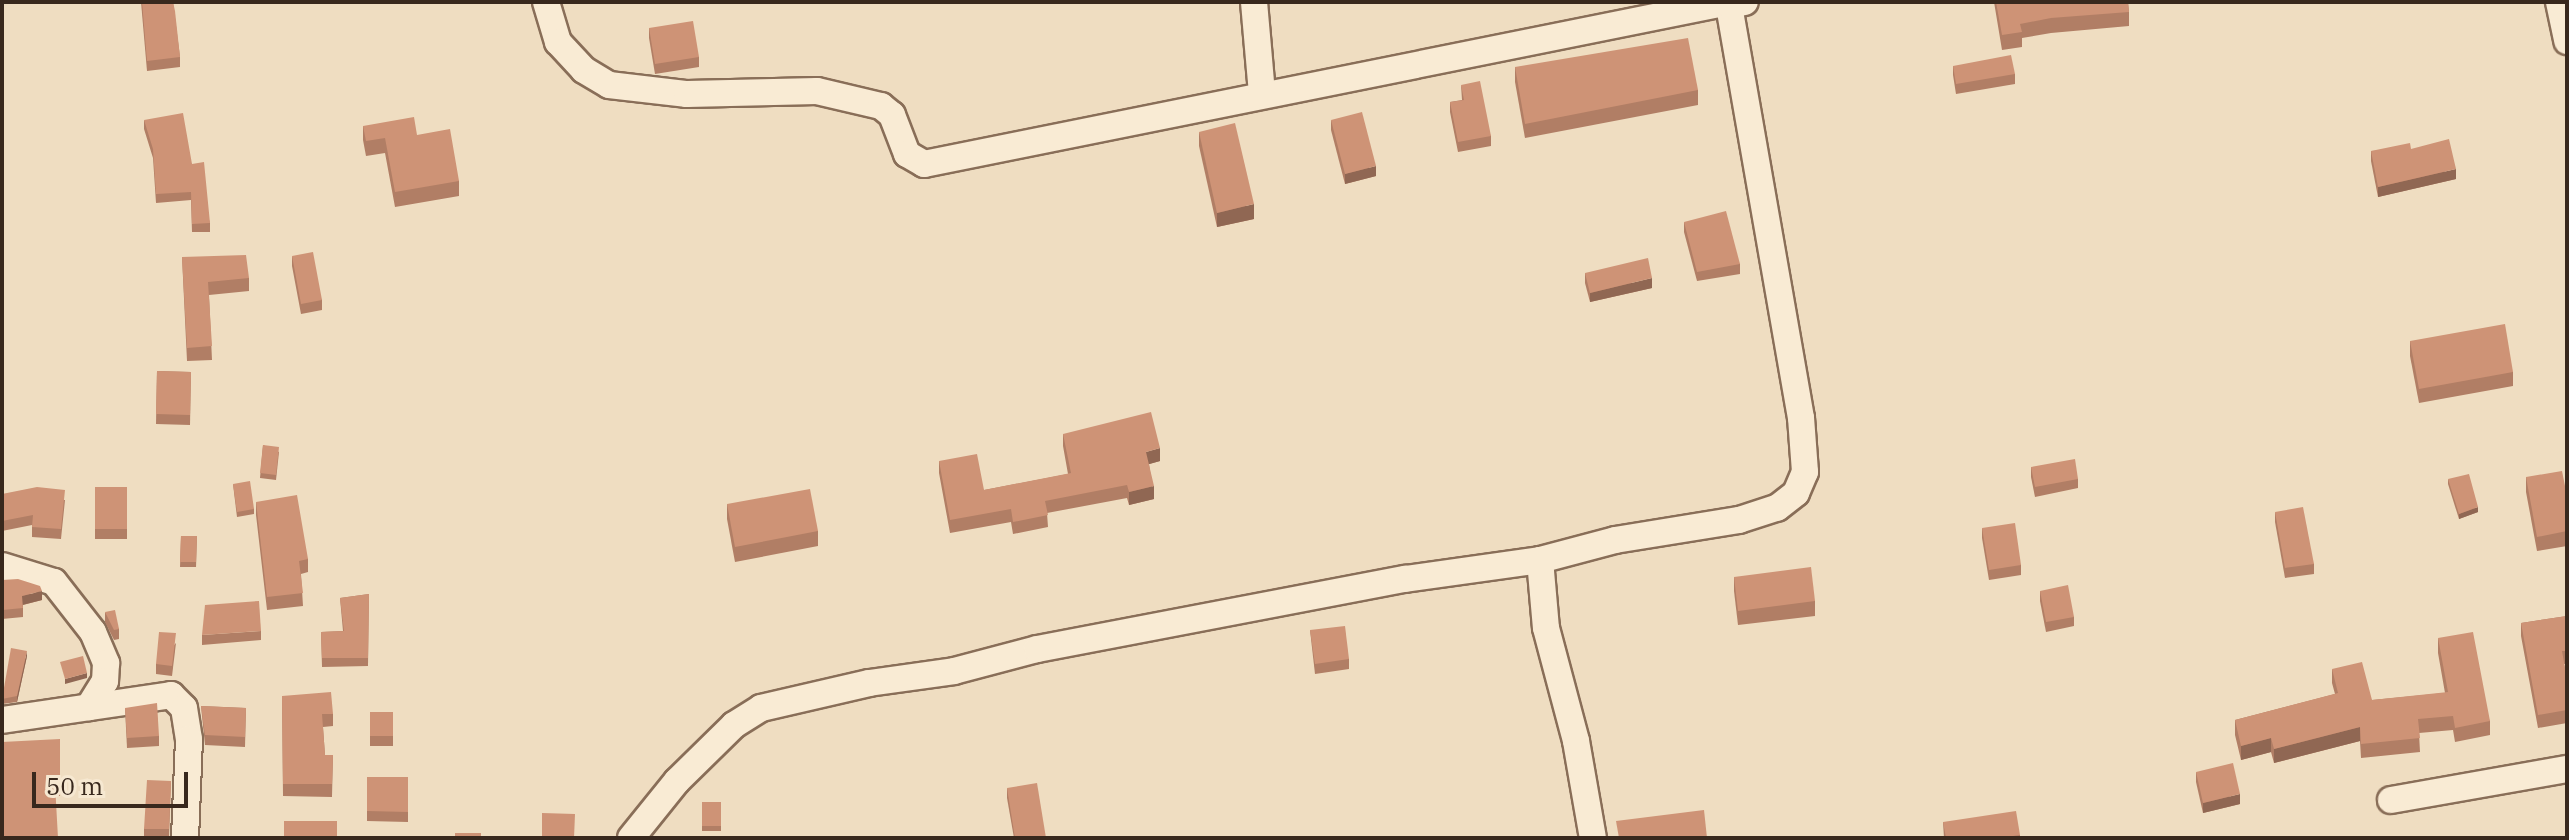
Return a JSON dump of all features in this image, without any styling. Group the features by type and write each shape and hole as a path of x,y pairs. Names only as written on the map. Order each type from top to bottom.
{"street":[{"path":"546,2 558,42 584,70 609,85 687,94 817,91 881,106 892,115 907,154 924,164 1262,93 1734,3 1801,418 1805,472 1796,493 1777,508 1739,520 1615,540 1540,560 1405,579 1037,649 954,671 869,683 761,708 734,725 677,781 631,838"},
{"path":"1254,2 1262,93"},
{"path":"2559,2 2567,41"},
{"path":"1540,560 1546,628 1576,741 1593,838"},
{"path":"2,566 54,582 93,632 106,663 105,681 89,707"},
{"path":"2,720 147,696 171,695 180,701 189,739 185,838"},
{"path":"2391,800 2567,769"}],"building":[{"path":"142,2 173,2 180,57 147,61"},
{"path":"1996,2 2128,2 2129,12 2051,18 2020,24 2022,32 2002,35"},
{"path":"693,21 699,57 655,64 649,28"},
{"path":"1688,38 1698,90 1525,124 1515,67"},
{"path":"2011,55 2015,74 1956,84 1953,66"},
{"path":"1480,81 1491,136 1458,142 1450,102 1464,100 1461,85"},
{"path":"1362,112 1376,166 1345,174 1331,120"},
{"path":"183,113 192,164 204,162 210,223 192,224 191,192 156,194 153,149 144,120"},
{"path":"414,117 417,135 450,129 459,181 395,192 385,138 366,141 363,126"},
{"path":"1235,123 1254,204 1217,213 1199,132"},
{"path":"2449,139 2456,169 2378,187 2371,151 2410,143 2411,149"},
{"path":"1726,211 1740,264 1697,272 1684,222"},
{"path":"313,252 322,300 301,304 292,256"},
{"path":"246,255 249,278 208,282 212,346 187,348 182,257"},
{"path":"1648,258 1652,278 1590,293 1585,273"},
{"path":"2505,324 2513,372 2419,389 2410,341"},
{"path":"157,371 191,372 190,415 156,414"},
{"path":"1151,412 1160,448 1146,452 1154,486 1129,492 1127,485 1045,501 1048,515 1013,522 1011,509 950,520 939,461 977,454 984,490 1071,473 1063,434"},
{"path":"263,445 279,447 276,475 260,473"},
{"path":"2075,459 2078,479 2035,487 2031,467"},
{"path":"2562,471 2567,496 2567,531 2537,537 2526,477"},
{"path":"2469,474 2478,507 2459,514 2448,479"},
{"path":"250,481 254,509 237,512 233,484"},
{"path":"37,487 65,490 61,529 32,527 33,515 2,521 2,494"},
{"path":"95,487 127,487 127,529 95,529"},
{"path":"810,489 818,531 735,547 727,504"},
{"path":"297,495 308,559 299,561 303,593 267,597 256,502"},
{"path":"2303,507 2314,564 2285,568 2275,512"},
{"path":"2015,523 2021,565 1989,570 1982,528"},
{"path":"181,536 197,536 196,562 180,562"},
{"path":"1811,567 1815,601 1738,611 1734,577"},
{"path":"18,579 40,586 42,591 22,596 23,608 2,610 2,580"},
{"path":"2068,585 2074,617 2046,622 2040,591"},
{"path":"369,594 368,658 322,658 321,632 344,631 340,598"},
{"path":"259,601 261,631 202,635 205,605"},
{"path":"115,610 119,629 114,630 105,612"},
{"path":"2567,616 2567,651 2562,651 2567,679 2567,710 2538,715 2521,623"},
{"path":"1345,626 1349,659 1315,664 1310,630"},
{"path":"159,632 176,633 172,666 156,664"},
{"path":"2473,632 2490,721 2455,728 2453,716 2418,719 2420,738 2361,744 2360,727 2274,749 2271,738 2241,746 2235,720 2338,693 2332,669 2362,662 2372,700 2448,692 2438,638"},
{"path":"11,648 27,651 17,696 2,699"},
{"path":"83,656 87,673 65,679 60,662"},
{"path":"331,692 333,714 322,714 325,755 333,755 332,784 283,784 282,696"},
{"path":"157,703 159,736 127,738 125,708"},
{"path":"201,706 246,708 245,737 205,735"},
{"path":"370,712 393,712 393,736 370,736"},
{"path":"60,739 60,785 55,784 58,838 2,838 2,742"},
{"path":"2233,763 2240,794 2203,803 2196,772"},
{"path":"367,777 408,777 408,812 367,811"},
{"path":"147,780 171,781 169,829 144,829"},
{"path":"1037,783 1046,838 1015,838 1007,788"},
{"path":"702,802 721,802 721,826 702,826"},
{"path":"1704,810 1707,838 1619,838 1616,821"},
{"path":"2016,811 2020,835 1946,838 1943,822"},
{"path":"542,813 575,814 574,838 542,838"},
{"path":"284,821 337,821 337,838 284,838"},
{"path":"455,833 481,833 481,838 455,838"}]}
